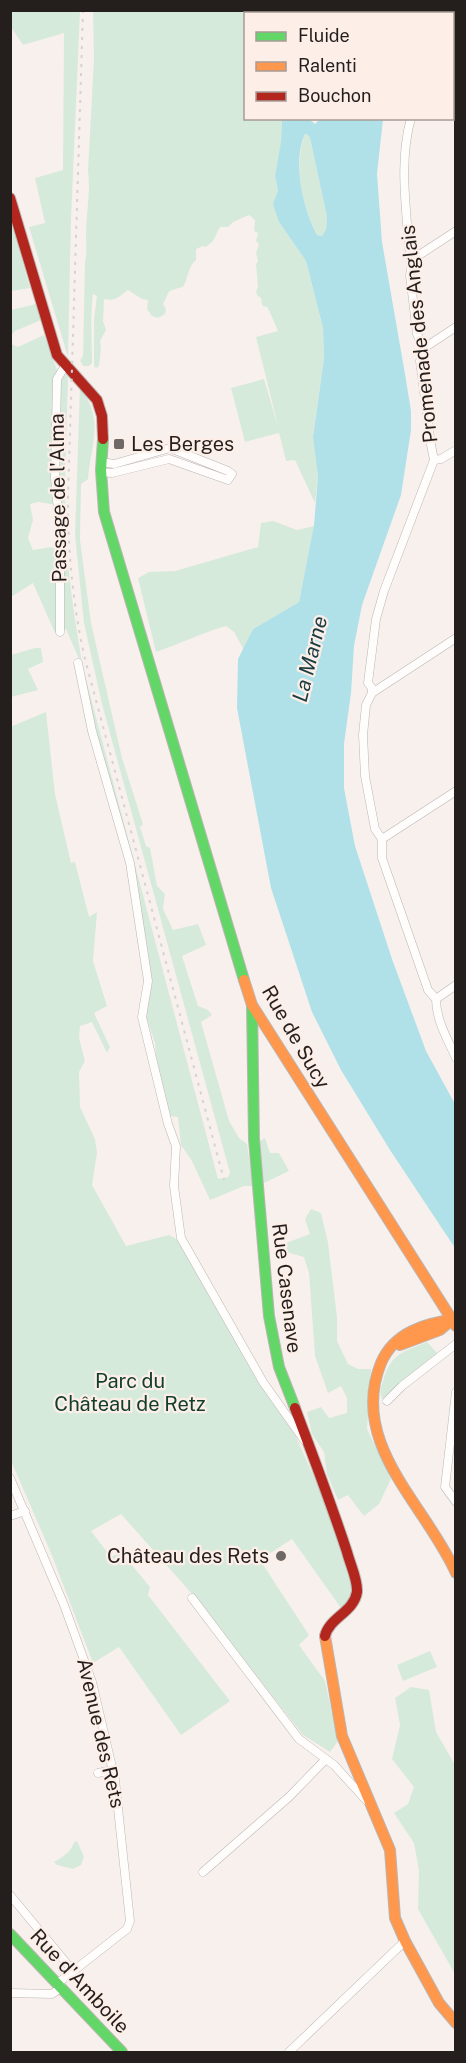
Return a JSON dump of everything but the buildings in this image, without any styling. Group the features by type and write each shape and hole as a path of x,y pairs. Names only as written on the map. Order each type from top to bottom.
{"main road":[{"name":"Rue de Sucy","path":"10,198 57,355 92,393 99,404 104,512 252,1005 454,1320"},
{"name":"Rue Casenave","path":"252,1005 254,1139 269,1316 279,1367 334,1510 355,1578 357,1592 352,1605 327,1629 325,1638 342,1736 350,1759 374,1808"},
{"path":"454,1320 435,1321 409,1333 393,1345 378,1370 374,1388 380,1443 392,1470 441,1544 456,1573"},
{"path":"374,1808 390,1850 396,1918 405,1941 440,2003 456,2023"},
{"name":"Rue d'Amboile","path":"10,1934 122,2052"}],"street":[{"name":"Promenade des Anglais","path":"410,120 403,166 409,248 413,259 410,275 417,334 424,348 420,361 435,460 384,591 376,619 368,683 372,688 372,693 366,705 363,735 365,776 375,829 382,839 382,858 428,990 436,999 435,1009 456,1058"},
{"path":"413,259 456,231"},
{"path":"424,348 456,327"},
{"name":"Passage de l'Alma","path":"60,632 60,532 55,478 58,374 65,366"},
{"path":"170,448 232,474 228,480 169,459 112,473 101,467 170,448"},
{"path":"435,460 456,450"},
{"path":"372,693 456,638"},
{"path":"78,663 92,731 129,863 148,981 142,1017 165,1114 177,1152 174,1186 182,1238 263,1382 305,1442 309,1444"},
{"path":"382,839 456,791"},
{"path":"436,999 456,985"},
{"path":"387,1401 402,1386 456,1344"},
{"path":"456,1392 445,1487 456,1502"},
{"name":"Avenue des Rets","path":"10,1478 85,1659 113,1770 120,1819 130,1921 128,1929 73,1971"},
{"path":"10,1516 25,1511"},
{"path":"192,1598 299,1739 334,1765 374,1808"},
{"path":"203,1872 289,1797 325,1760"},
{"path":"98,1773 113,1770"},
{"path":"10,1895 73,1971 52,1994 10,1994"},
{"path":"289,2052 405,1941"}],"green space":[{"path":"10,11 80,11 68,357 29,227 45,223 35,178 63,170 64,33 23,45 11,27"},
{"path":"93,11 311,11 244,12 244,120 282,120 281,145 275,176 279,222 306,261 323,328 324,358 313,436 318,477 315,503 295,460 286,461 279,433 245,442 231,388 264,379 279,430 256,337 278,331 269,310 263,306 262,299 256,291 258,287 256,253 259,244 256,241 258,233 254,231 255,220 249,215 233,222 228,227 220,227 213,241 206,247 196,249 196,260 191,266 183,287 170,291 163,304 166,309 165,314 158,318 152,316 147,309 148,300 128,290 114,299 104,299 103,321 106,330 100,341 99,366 96,368 94,366 94,319 97,296 93,294 92,363 89,366 83,366 80,360 83,356 88,171 94,58"},
{"path":"305,134 310,138 327,217 326,229 322,236 317,235 303,198 300,159"},
{"path":"10,217 30,288 11,291 10,291"},
{"path":"36,304 41,320 15,331 11,336 11,310"},
{"path":"44,335 59,374 63,373 68,377 65,526 76,628 83,668 66,629 55,633 33,583 11,597 11,344 18,347","holes":["38,502 63,506 62,552 51,547 33,550 28,538 33,520 30,504"]},
{"path":"80,387 88,399 94,421 88,479 81,484 80,540 91,623 122,758 143,824 140,827 146,846 150,848 157,886 165,894 163,909 173,930 198,924 206,945 182,956 198,1006 208,1010 212,1015 201,1022 229,1121 239,1138 247,1144 253,1186 244,1186 210,1200 192,1161 181,1145 178,1117 170,1116 157,1065 155,1043 146,1016 150,978 136,899 83,668 218,1179 228,1177 230,1173 102,704 84,623 75,535"},
{"path":"273,521 297,530 314,526 299,602 253,629 244,650 234,632 226,626 156,652 138,578 149,572 175,571 258,547 261,523"},
{"path":"41,648 43,662 28,669 38,690 11,697 11,655"},
{"name":"Parc du Château de Retz","path":"46,712 55,794 71,863 75,862 89,917 97,912 93,961 107,1006 94,1013 110,1047 107,1053 92,1022 80,1026 79,1038 85,1061 79,1072 80,1107 95,1139 97,1153 92,1185 126,1246 169,1235 178,1240 288,1419 322,1495 352,1582 352,1597 341,1608 292,1539 260,1560 309,1635 299,1645 325,1681 338,1741 330,1752 303,1735 193,1595 121,1514 91,1531 111,1557 121,1552 150,1587 148,1595 230,1701 181,1735 119,1647 93,1663 51,1553 11,1461 10,727"},
{"path":"265,1138 270,1153 279,1153 289,1171 262,1184 258,1142"},
{"path":"311,1209 321,1213 328,1243 337,1317 337,1341 348,1364 358,1369 371,1369 367,1429 391,1479 379,1504 364,1516 348,1495 338,1500 327,1474 324,1452 312,1434 307,1412 321,1407 329,1418 347,1413 347,1398 341,1386 328,1393 315,1356 309,1273 304,1257 286,1252 286,1243 310,1234 305,1219"},
{"path":"427,1342 437,1353 382,1399 380,1392 390,1364 405,1351"},
{"path":"430,1651 437,1667 403,1681 397,1665"},
{"path":"411,1687 429,1690 436,1732 455,1765 455,1974 418,1909 419,1871 414,1843 394,1813 408,1804 414,1787 392,1759 400,1725 395,1698"},
{"path":"77,1841 84,1857 81,1865 73,1869 57,1865 54,1862 66,1854"}],"water":[{"path":"311,10 375,11 375,12 310,12"},
{"path":"388,10 452,10 451,12 385,12"},
{"name":"La Marne","path":"282,120 310,120 315,124 319,120 383,120 377,174 382,242 411,411 411,430 401,495 362,605 354,646 344,744 344,788 355,846 392,959 426,1051 455,1104 455,1248 390,1150 341,1070 312,1012 271,888 237,708 238,659 253,629 299,602 314,525 318,477 313,437 324,358 323,328 306,261 279,222 273,204 278,191 275,176","holes":["305,134 310,138 327,217 326,229 322,236 317,235 307,212 299,172 299,158"]}],"railway":[{"path":"83,10 68,498 74,599 85,659 224,1180"}],"traffic: fast":[{"path":"103,439 101,470 104,512 244,980"},
{"path":"252,1005 254,1139 269,1316 279,1367 295,1408"},
{"path":"10,1934 122,2052"}],"traffic: slow":[{"path":"244,980 252,1005 456,1326"},
{"path":"400,1345 440,1330 453,1319"},
{"path":"456,1319 433,1323 412,1331 394,1344 381,1363 374,1392 375,1420 382,1447 395,1473 443,1548 456,1573"},
{"path":"325,1636 342,1736 390,1850 395,1918 439,2003 456,2023"}],"traffic: jam":[{"path":"10,198 57,355 97,400 102,416 103,439"},
{"path":"295,1408 335,1516 357,1587 355,1599 331,1624 325,1636"}],"place":[{"name":"Les Berges","path":"119,444"},
{"name":"Château des Rets","path":"281,1556"}]}
